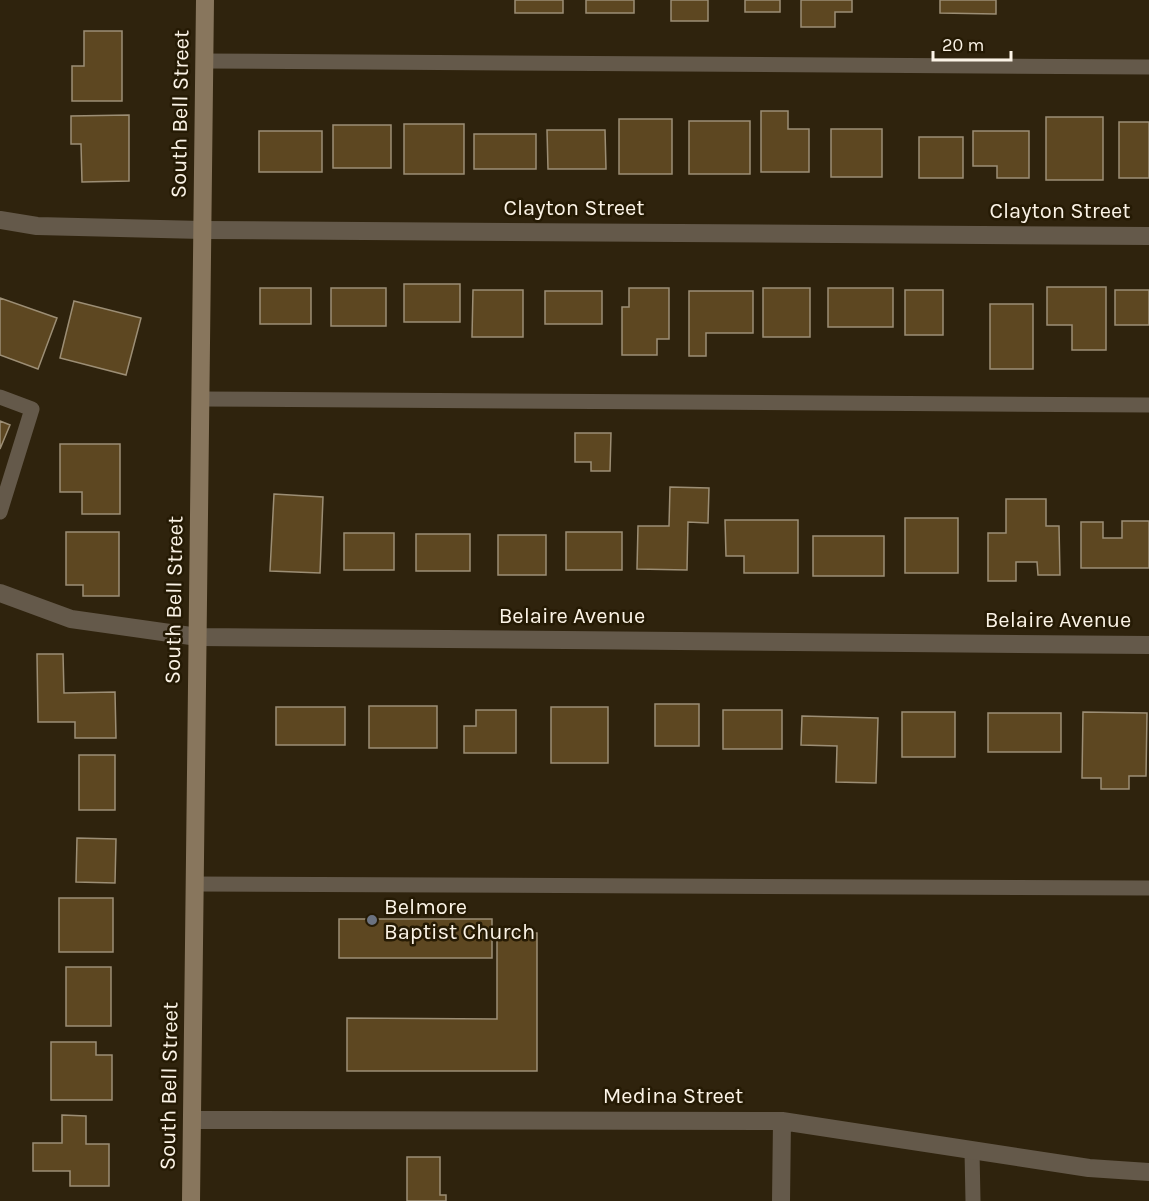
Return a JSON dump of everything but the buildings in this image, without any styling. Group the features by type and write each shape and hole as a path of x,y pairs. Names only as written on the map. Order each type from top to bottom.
{"main road":[{"name":"South Bell Street","path":"191,1201 205,0"}],"street":[{"name":"Clayton Street","path":"0,220 37,226 202,230 1149,236"},
{"name":"Belaire Avenue","path":"0,594 71,619 198,637 1149,645"},
{"name":"Medina Street","path":"192,1119 783,1121 1089,1168 1149,1172"},
{"path":"781,1201 783,1121"}],"lane":[{"path":"204,61 1149,67"},
{"path":"0,397 32,409 0,512"},
{"path":"200,399 1149,405"},
{"path":"195,884 1149,888"},
{"path":"972,1151 973,1201"}],"place":[{"name":"Belmore Baptist Church","path":"372,920"}]}
